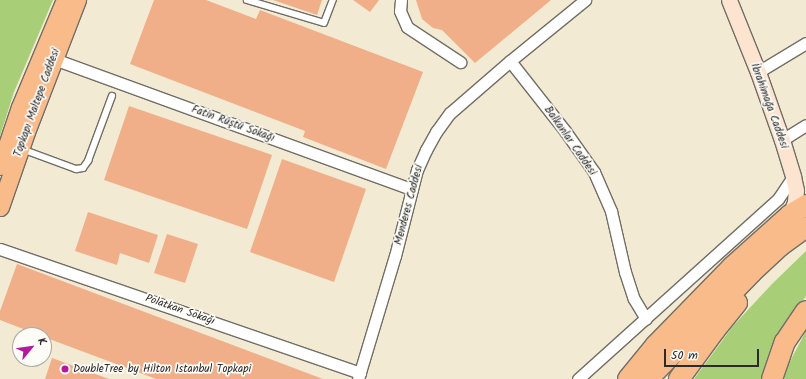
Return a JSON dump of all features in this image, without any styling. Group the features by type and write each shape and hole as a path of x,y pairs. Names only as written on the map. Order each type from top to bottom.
{"highway":[{"path":"628,379 655,346 732,266 798,210"},
{"path":"648,379 752,272 780,246 806,227"},
{"path":"679,379 735,305 806,234"},
{"path":"772,379 785,342 806,311"}],"main road":[{"name":"Topkapı Maltepe Caddesi","path":"0,207 20,148 65,0"},
{"name":"Topkapı Maltepe Caddesi","path":"0,166 20,107 48,57 77,0"},
{"name":"İbrahimağa Caddesi","path":"732,1 782,140 796,190 795,202 798,210"}],"street":[{"path":"401,0 400,11 407,27 460,62"},
{"name":"Menderes Caddesi","path":"359,376 395,256 417,170 426,150 450,113 510,61 585,0"},
{"path":"758,72 806,43"},
{"name":"Fatin Rüştü Sokağı","path":"48,57 412,190"},
{"name":"Balkanlar Caddesi","path":"510,61 565,131 594,172 611,212 625,272 634,299 646,319"},
{"path":"782,140 806,125"},
{"path":"578,379 778,199 793,177"},
{"name":"Polatkan Sokağı","path":"0,249 359,376"}],"lane":[{"path":"247,0 324,23 333,0"},
{"path":"20,148 76,169 83,168 88,162 112,96"}],"green space":[{"path":"0,0 53,0 14,92 0,136"},
{"path":"806,251 806,296 778,337 761,379 694,379 733,326 772,284"},
{"path":"806,331 806,379 784,379 787,367"}],"building":[{"path":"154,0 206,0 256,19 260,10 423,72 386,169 303,137 305,131 130,64"},
{"path":"273,0 322,0 317,15"},
{"path":"353,0 379,0 370,12"},
{"path":"416,0 551,0 475,63 442,30 433,28 422,19"},
{"path":"129,106 272,155 247,229 104,180"},
{"path":"282,159 366,189 334,282 250,252"},
{"path":"88,212 158,235 149,263 120,253 117,265 75,251"},
{"path":"167,234 198,244 185,283 154,273"},
{"path":"17,264 323,379 156,379 52,340 52,327 18,327 0,320 0,311"},
{"name":"DoubleTree by Hilton Istanbul Topkapi","path":"52,358 109,379 45,379 49,367 52,367"}],"place":[{"name":"DoubleTree by Hilton Istanbul Topkapi","path":"65,369"}]}
